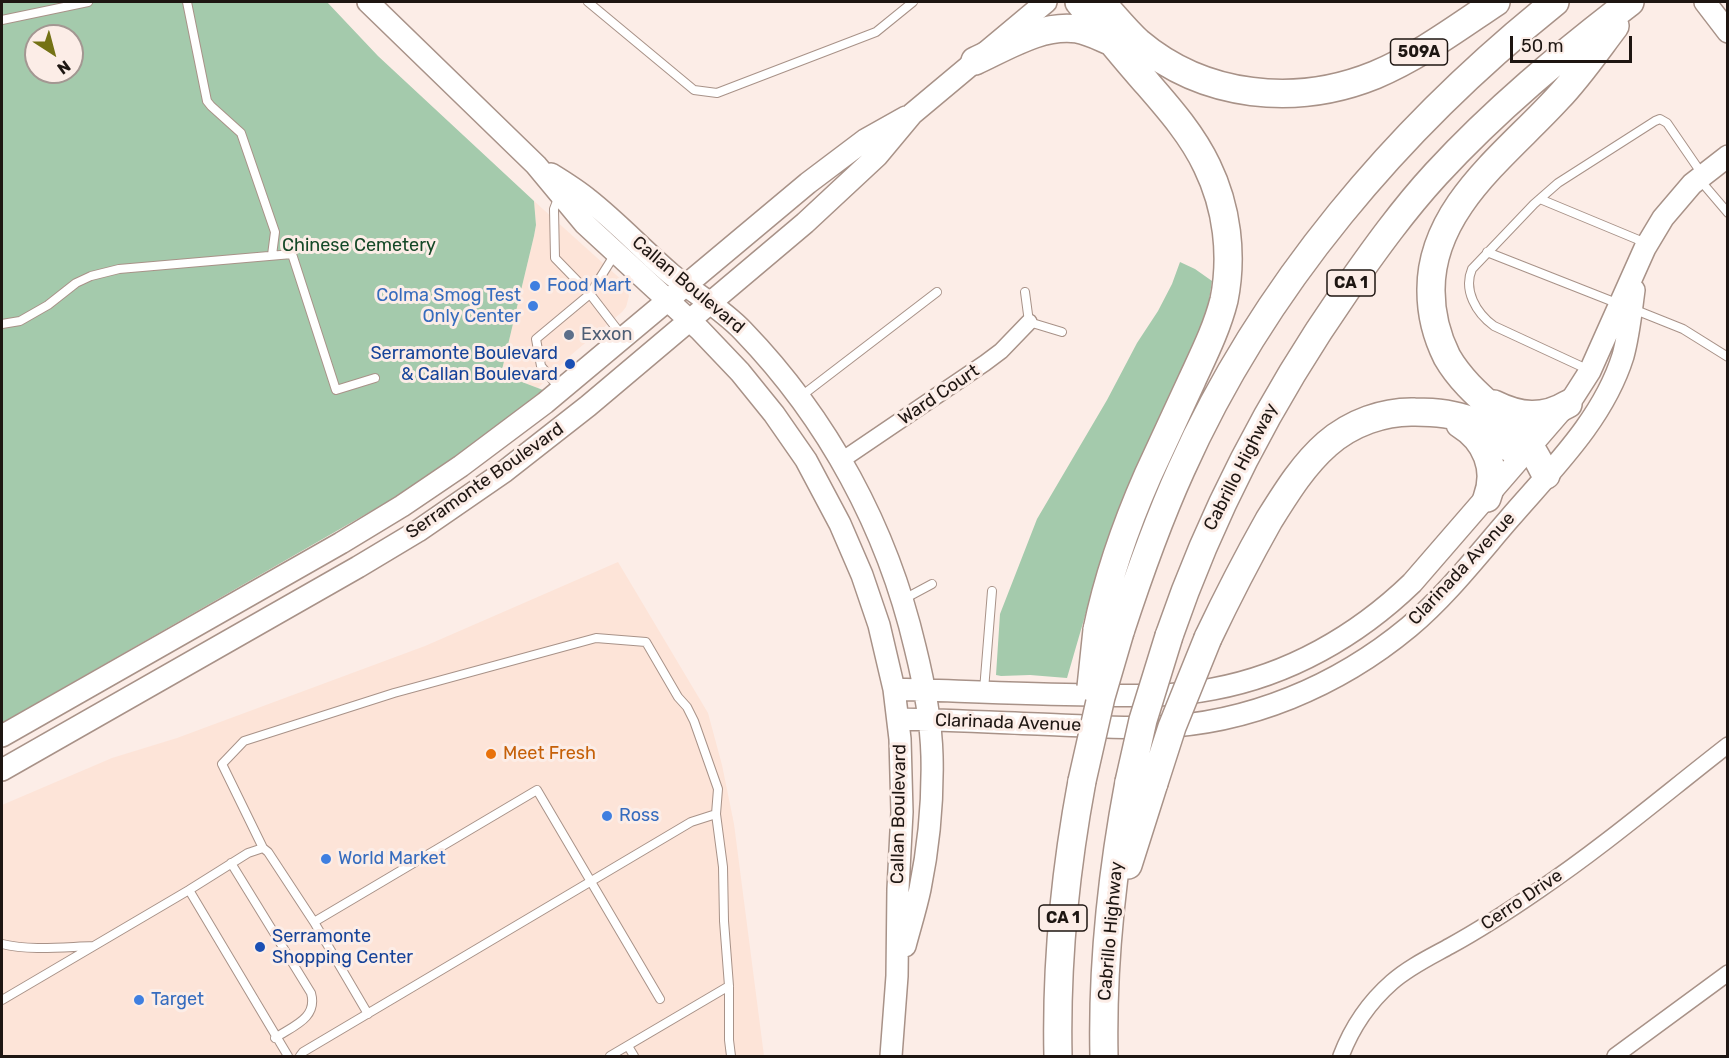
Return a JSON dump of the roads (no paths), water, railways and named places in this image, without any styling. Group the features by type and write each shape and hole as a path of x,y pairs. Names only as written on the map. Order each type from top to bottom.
{"highway":[{"path":"1079,2 1189,134 1207,165 1215,183 1224,217 1228,267 1224,300 1215,329 1147,478 1109,579 1109,631"},
{"name":"509A","path":"1101,2 1138,42 1185,71 1218,84 1252,92 1287,94 1335,88 1376,75 1401,63 1496,2"},
{"name":"509A","path":"1119,2 1143,37 1185,71"},
{"name":"CA 1","path":"1058,1056 1059,978 1067,874 1082,781 1101,697 1109,631 1150,543 1181,468 1230,375 1286,286 1350,203 1412,133 1469,75 1555,2"},
{"path":"1526,453 1516,430 1479,397 1461,377 1447,356 1433,317 1431,283 1434,257 1445,229 1475,185 1565,91 1632,2"},
{"name":"Cabrillo Highway","path":"1104,1056 1105,982 1110,914 1120,834 1142,782 1143,720 1168,636 1188,582 1209,530 1244,457 1300,358 1372,254 1414,200 1484,125 1535,78 1632,2"},
{"path":"975,61 1033,35 1061,28 1085,31 1112,42"},
{"path":"1461,377 1487,400 1518,414 1544,414 1557,411 1568,404"},
{"path":"1142,782 1172,727 1208,638 1259,537 1293,483 1316,454 1333,439 1360,423 1385,415 1419,412 1445,413 1466,418 1526,453 1546,475"},
{"path":"1419,412 1436,415 1462,425 1483,446 1490,464 1491,477 1487,498"}],"main road":[{"name":"Callan Boulevard","path":"368,2 536,165 576,215 716,346 763,399 806,460 824,491 862,575 879,626 894,689 898,718 902,803 897,976 891,1056"},
{"name":"Serramonte Boulevard","path":"2,770 307,597 428,524 532,451 690,321 835,196 877,156 912,114 1046,2"},
{"path":"1705,2 1728,32"},
{"name":"Serramonte Boulevard","path":"2,736 371,524 471,459 561,390 808,183 865,140 912,114"},
{"name":"Clarinada Avenue","path":"894,689 1118,696 1197,692 1232,685 1282,669 1344,637 1386,606 1424,570 1568,404 1590,371 1626,306 1638,264 1647,243 1663,218 1674,203 1701,177 1728,156"},
{"name":"Callan Boulevard","path":"536,165 588,199 686,285 711,303 751,340 827,436 842,460 874,524 892,566 903,600 925,690 929,720 932,783 925,863 920,891 897,976"},
{"name":"Clarinada Avenue","path":"898,718 1157,728 1232,716 1258,709 1291,698 1347,671 1382,648 1427,610 1458,578 1584,431 1605,398 1623,356 1629,332 1626,306"}],"street":[{"name":"Ward Court","path":"842,460 985,363 1001,351 1029,322"},
{"name":"Cerro Drive","path":"1341,1056 1354,1027 1372,1001 1394,980 1548,884 1725,753"},
{"path":"1615,1056 1728,973"}],"lane":[{"path":"2,20 88,2"},
{"path":"187,2 207,101 241,132 275,232 272,255"},
{"path":"588,2 694,90 717,93 876,32 913,2"},
{"path":"1590,371 1494,326 1481,314 1470,294 1469,282 1472,268 1558,183 1660,119 1667,123 1701,177 1728,213"},
{"path":"560,195 554,209 555,258 590,294 623,338"},
{"path":"1540,199 1647,243"},
{"path":"561,390 541,366 536,339 590,294 616,252"},
{"path":"1487,252 1683,329 1728,357"},
{"path":"2,324 20,321 48,305 76,283 91,276 119,269 292,254 336,390 375,378"},
{"path":"799,398 937,292"},
{"path":"1025,292 1029,322 1062,332"},
{"path":"903,600 932,584"},
{"path":"984,692 992,591"},
{"path":"368,1014 314,922 268,852 263,848 222,764 244,741 394,693 596,638 646,642 694,721 718,789 716,814 723,867 731,1056"},
{"path":"314,922 537,790 660,999"},
{"path":"300,1056 303,1052 691,822 716,814"},
{"path":"2,997 189,890 248,853 263,848"},
{"path":"231,863 311,993 313,1000 309,1015 275,1038"},
{"path":"189,890 275,1038 288,1056"},
{"path":"2,945 45,948 94,945"},
{"path":"610,1056 729,986"},
{"path":"628,1046 634,1056"}],"place":[{"name":"Food Mart","path":"535,286"},
{"name":"Colma Smog Test Only Center","path":"533,306"},
{"name":"Exxon","path":"569,335"},
{"name":"Serramonte Boulevard & Callan Boulevard","path":"570,364"},
{"name":"Meet Fresh","path":"491,754"},
{"name":"Ross","path":"607,816"},
{"name":"World Market","path":"326,859"},
{"name":"Serramonte Shopping Center","path":"260,947"},
{"name":"Target","path":"139,1000"}],"park label":[{"name":"Chinese Cemetery","path":"359,246"}]}
